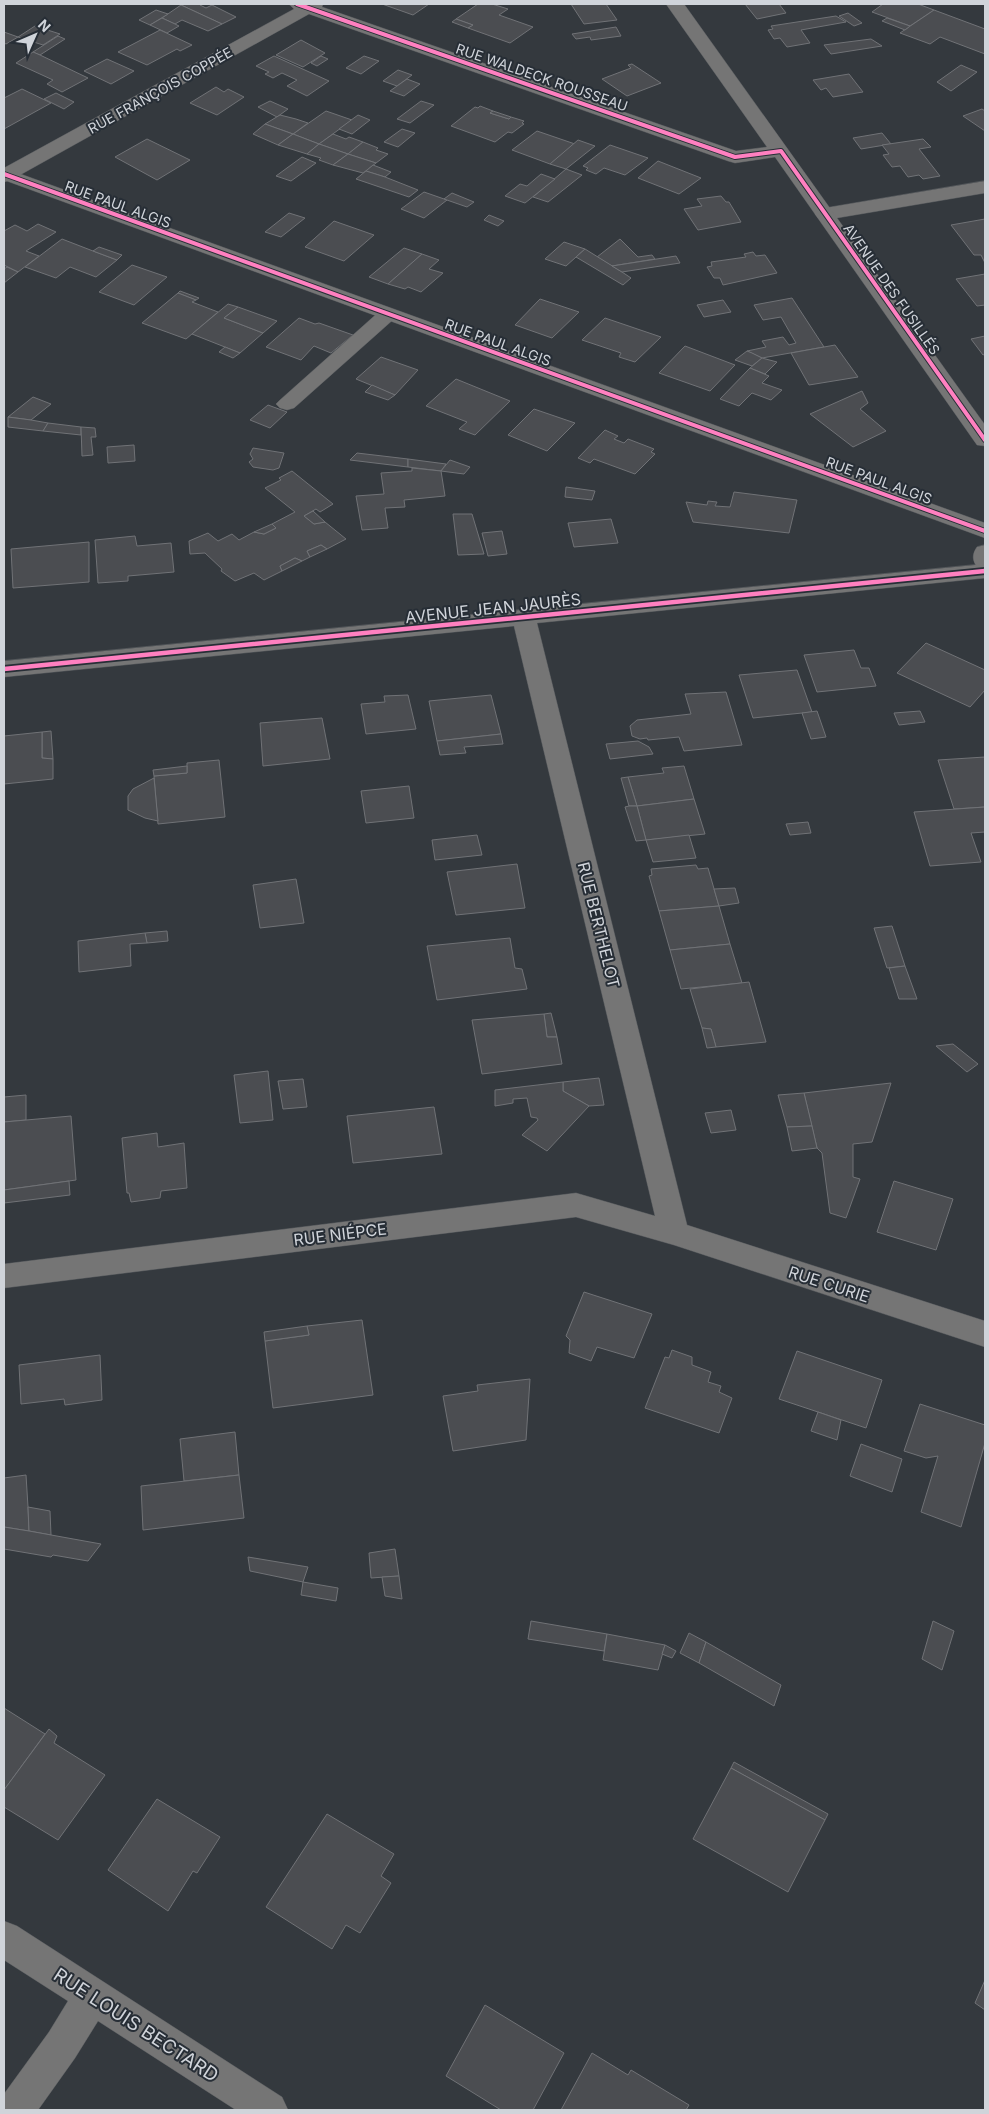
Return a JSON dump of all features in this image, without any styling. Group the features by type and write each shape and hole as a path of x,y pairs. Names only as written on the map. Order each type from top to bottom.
{"street":[{"name":"AVENUE DES FUSILLÉS","path":"675,4 985,440"},
{"name":"RUE WALDECK ROUSSEAU","path":"307,5 735,157 781,151"},
{"name":"RUE FRANÇOIS COPPÉE","path":"5,175 307,5"},
{"name":"RUE PAUL ALGIS","path":"5,175 985,531"},
{"path":"825,214 985,187"},
{"path":"287,404 388,314"},
{"path":"985,552 985,562"},
{"name":"AVENUE JEAN JAURÈS","path":"4,669 985,571"},
{"name":"RUE BERTHELOT","path":"524,618 674,1233"},
{"name":"RUE NIÉPCE","path":"4,1276 576,1205 674,1233"},
{"name":"RUE CURIE","path":"674,1233 985,1334"},
{"name":"RUE LOUIS BECTARD","path":"4,1939 269,2110"},
{"path":"15,2110 62,2045 92,1996"}],"building":[{"path":"202,4 200,5 206,8 212,5 236,17 222,24 181,5"},
{"path":"382,4 429,4 413,15"},
{"path":"478,4 492,4 508,9 499,15 533,27 510,43 468,28 473,25 456,19"},
{"path":"571,4 606,4 617,20 584,24"},
{"path":"745,4 779,4 786,13 757,19"},
{"path":"883,4 918,4 934,10 910,26 872,12"},
{"path":"181,5 222,24 208,31 182,20 175,24 162,18"},
{"path":"156,10 168,14 150,25 139,20"},
{"path":"934,10 985,29 985,54 940,37 930,44 900,33"},
{"path":"848,13 862,23 854,26 839,16"},
{"path":"836,16 846,22 801,30 810,43 787,47 780,38 774,39 768,30 773,29 771,26"},
{"path":"162,18 179,26 167,33 150,25"},
{"path":"887,18 910,26 905,30 882,21"},
{"path":"456,19 473,25 468,28 452,22"},
{"path":"35,26 60,34 43,45 18,37"},
{"path":"616,27 621,36 591,40 590,37 576,39 572,34"},
{"path":"160,30 192,45 180,51 177,49 147,65 118,52"},
{"path":"4,32 18,37 6,44 4,43"},
{"path":"58,36 65,39 40,55 33,52"},
{"path":"871,39 882,46 831,54 824,45"},
{"path":"301,40 325,53 303,67 276,55"},
{"path":"33,52 88,78 62,92 47,84 53,80 16,63"},
{"path":"274,56 329,81 307,96 287,86 297,80 282,73 273,78 265,74 269,72 256,66"},
{"path":"321,56 328,59 317,66 311,63"},
{"path":"364,56 379,61 361,74 346,68"},
{"path":"107,59 134,71 111,84 84,71"},
{"path":"632,64 661,83 627,96 602,79 631,68 628,65"},
{"path":"961,65 977,72 951,91 937,82"},
{"path":"398,70 412,75 397,86 383,81"},
{"path":"849,74 863,92 833,97 826,88 821,90 813,80"},
{"path":"407,79 420,84 404,96 390,91"},
{"path":"216,87 224,92 228,89 244,97 217,115 190,103"},
{"path":"22,89 51,103 4,129 4,98"},
{"path":"56,93 74,102 64,109 44,99"},
{"path":"270,101 288,109 277,117 258,107"},
{"path":"421,101 434,105 410,123 397,119"},
{"path":"480,106 493,111 490,113 524,121 522,123 524,124 512,133 508,132 495,142 451,126 475,107 478,108"},
{"path":"982,109 985,111 985,131 963,116"},
{"path":"326,111 352,120 319,144 293,134"},
{"path":"493,111 511,117 509,119 490,113"},
{"path":"280,115 308,123 293,134 265,124"},
{"path":"358,115 370,120 352,134 339,129"},
{"path":"265,124 293,134 278,145 253,134"},
{"path":"402,129 415,133 398,147 384,142"},
{"path":"537,131 575,144 550,164 512,150"},
{"path":"882,133 891,144 861,149 853,138"},
{"path":"293,134 319,144 307,154 278,145"},
{"path":"333,134 363,142 348,154 319,144"},
{"path":"147,139 190,160 157,180 115,157"},
{"path":"923,139 931,147 919,149 940,176 923,179 919,175 908,177 900,166 892,167 883,155 889,154 882,145"},
{"path":"578,140 595,146 566,169 550,164"},
{"path":"363,142 378,148 376,150 388,154 376,163 348,154"},
{"path":"319,144 348,154 333,165 319,160 321,158 307,154"},
{"path":"610,145 648,158 625,175 604,168 596,174 586,170 588,168 583,166"},
{"path":"348,154 376,163 363,173 333,165"},
{"path":"302,157 316,163 291,181 276,176"},
{"path":"658,161 701,178 679,194 638,178"},
{"path":"373,165 391,172 385,177 366,171"},
{"path":"566,169 582,175 548,202 533,197"},
{"path":"366,171 418,190 409,197 356,179"},
{"path":"541,174 555,179 525,203 505,196 520,184 527,186"},
{"path":"424,192 447,200 424,218 401,209"},
{"path":"452,193 474,202 467,207 444,199"},
{"path":"721,196 726,202 729,202 741,222 698,230 684,209 702,206 697,199"},
{"path":"289,213 305,218 281,237 265,232"},
{"path":"489,215 504,221 498,226 484,220"},
{"path":"985,219 985,263 981,255 974,255 951,225"},
{"path":"334,221 374,235 344,261 305,247"},
{"path":"38,224 56,232 26,251 39,256 18,272 4,265 4,231 15,225 27,231"},
{"path":"62,239 117,260 96,277 70,267 56,278 25,267"},
{"path":"620,239 638,257 652,255 655,259 612,266 597,257"},
{"path":"564,242 585,249 566,266 545,259"},
{"path":"99,247 122,255 117,260 93,251"},
{"path":"404,248 422,254 388,284 369,277"},
{"path":"585,249 631,278 623,285 576,257"},
{"path":"753,252 756,256 765,255 777,273 723,285 720,278 714,278 707,267 712,266 711,262 746,257 744,254"},
{"path":"422,254 439,260 429,269 443,273 421,292 408,287 405,289 388,284"},
{"path":"676,256 680,263 622,272 612,266"},
{"path":"132,265 167,277 134,305 99,292"},
{"path":"7,267 18,272 4,283 4,269"},
{"path":"985,274 985,305 977,306 956,279"},
{"path":"180,291 199,298 196,300 178,293"},
{"path":"178,293 196,300 192,302 218,312 186,339 142,323"},
{"path":"792,298 824,347 762,358 747,351 766,347 762,341 783,337 789,345 796,343 781,317 763,320 754,305"},
{"path":"540,299 579,312 552,338 515,325"},
{"path":"723,300 731,312 704,317 697,305"},
{"path":"228,304 238,307 224,318 263,333 240,353 192,334"},
{"path":"238,307 277,321 263,333 224,318"},
{"path":"299,318 353,335 331,353 314,346 301,360 266,347"},
{"path":"605,318 661,337 635,362 619,357 621,353 582,340"},
{"path":"985,336 985,354 983,355 971,339"},
{"path":"835,345 858,377 809,385 791,353"},
{"path":"685,346 735,365 710,391 659,373"},
{"path":"225,347 240,353 233,358 219,352"},
{"path":"747,351 762,358 752,366 735,360"},
{"path":"381,357 418,370 395,395 356,379"},
{"path":"762,358 777,362 765,374 750,368"},
{"path":"750,368 769,376 762,383 782,390 771,400 752,393 739,406 720,399"},
{"path":"456,379 510,401 475,435 459,429 467,422 426,406"},
{"path":"372,385 395,395 388,400 365,392"},
{"path":"862,391 868,403 860,409 886,431 853,447 810,414"},
{"path":"33,397 51,404 31,420 8,417"},
{"path":"268,405 287,412 270,428 250,420"},
{"path":"534,409 575,423 547,451 508,435"},
{"path":"8,417 48,423 43,431 8,427"},
{"path":"48,423 81,427 81,435 43,431"},
{"path":"81,427 95,428 96,437 91,437 93,455 82,456"},
{"path":"605,430 618,436 614,439 624,443 628,439 654,449 651,452 655,454 635,474 594,459 590,463 578,458"},
{"path":"134,445 135,461 108,463 107,447"},
{"path":"253,448 284,453 279,468 273,470 253,467 249,462 253,459 250,454"},
{"path":"357,453 408,459 408,467 350,460"},
{"path":"408,459 446,464 441,471 408,467"},
{"path":"450,460 470,467 464,474 441,471"},
{"path":"412,468 441,471 445,496 404,500 405,507 385,508 388,528 362,530 356,496 384,494 381,473 412,471"},
{"path":"292,471 333,504 320,512 316,509 304,516 314,524 325,522 346,539 327,549 321,545 307,551 310,557 302,561 295,558 280,566 282,571 264,580 254,573 235,581 221,571 222,569 205,553 190,554 189,541 208,533 218,541 232,534 239,540 254,532 264,534 276,528 272,524 295,512 265,488 281,480 279,478"},
{"path":"566,487 595,491 592,500 565,497"},
{"path":"734,492 797,500 789,533 693,522 686,502 707,505 708,501 717,502 715,506 730,507"},
{"path":"313,511 325,522 314,524 304,516"},
{"path":"453,514 472,514 484,554 458,555"},
{"path":"611,519 618,543 574,547 568,523"},
{"path":"272,524 276,528 264,534 254,532"},
{"path":"502,531 507,554 488,556 482,533"},
{"path":"135,536 137,546 171,543 174,572 128,576 128,581 98,583 95,540"},
{"path":"89,542 89,582 13,588 11,549"},
{"path":"321,545 327,549 310,557 307,551"},
{"path":"295,558 302,561 282,571 280,566"},
{"path":"926,643 985,670 985,690 970,707 897,673"},
{"path":"854,650 861,668 869,668 876,686 817,692 804,655"},
{"path":"797,670 812,712 753,718 739,675"},
{"path":"726,692 742,745 684,751 679,737 648,740 647,738 640,739 632,736 630,726 637,720 691,714 685,694"},
{"path":"408,695 416,729 366,734 361,704 385,702 384,696"},
{"path":"491,695 501,734 437,741 429,701"},
{"path":"817,711 826,737 811,739 802,713"},
{"path":"920,711 925,722 899,725 894,713"},
{"path":"322,718 330,759 263,766 260,723"},
{"path":"51,731 53,759 42,758 42,732"},
{"path":"42,732 42,758 53,759 53,779 4,784 4,736"},
{"path":"501,734 503,744 464,747 466,753 440,755 437,741"},
{"path":"638,741 649,747 653,754 610,759 606,744"},
{"path":"985,757 985,807 954,809 938,760"},
{"path":"219,760 225,817 158,824 154,776 187,773 187,763"},
{"path":"187,766 187,773 154,776 153,770"},
{"path":"684,766 694,799 637,806 628,777 664,773 662,768"},
{"path":"628,777 637,806 629,806 621,778"},
{"path":"154,778 158,821 145,818 128,810 128,796 133,789"},
{"path":"409,786 414,818 366,823 361,791"},
{"path":"694,799 705,834 646,840 637,806"},
{"path":"637,806 646,840 636,841 625,807"},
{"path":"985,807 985,832 971,833 981,862 930,866 914,812"},
{"path":"808,822 811,833 790,835 786,824"},
{"path":"477,835 482,855 435,860 432,840"},
{"path":"689,835 696,858 653,862 646,840"},
{"path":"517,864 525,908 456,915 447,872"},
{"path":"696,865 698,869 708,868 719,906 659,911 649,876 652,875 651,869"},
{"path":"296,879 304,923 260,928 253,885"},
{"path":"735,888 739,903 719,906 714,889"},
{"path":"719,906 730,944 670,950 659,911"},
{"path":"892,926 905,966 887,968 874,928"},
{"path":"167,931 168,941 147,943 145,933"},
{"path":"145,933 147,943 130,944 131,966 79,972 78,941"},
{"path":"510,938 515,968 522,969 527,989 437,1000 427,946"},
{"path":"730,944 742,983 681,989 670,950"},
{"path":"905,966 917,999 899,999 889,968"},
{"path":"749,982 766,1042 716,1047 711,1029 702,1028 690,989"},
{"path":"551,1013 557,1037 547,1037 544,1014"},
{"path":"544,1014 547,1037 557,1037 562,1064 482,1074 472,1020"},
{"path":"702,1028 711,1029 716,1047 707,1048"},
{"path":"953,1044 978,1064 967,1072 936,1046"},
{"path":"268,1071 273,1120 240,1123 234,1075"},
{"path":"599,1078 604,1105 589,1106 563,1091 563,1082"},
{"path":"303,1079 307,1107 283,1109 278,1081"},
{"path":"563,1082 563,1091 589,1106 547,1151 522,1135 538,1120 531,1117 527,1098 513,1099 513,1103 495,1106 495,1090"},
{"path":"891,1083 872,1142 853,1144 853,1177 860,1179 846,1218 830,1213 822,1153 817,1148 804,1093"},
{"path":"804,1093 812,1126 787,1127 778,1095"},
{"path":"26,1095 26,1120 4,1122 4,1097"},
{"path":"434,1107 442,1154 353,1163 347,1116"},
{"path":"731,1110 736,1130 711,1133 705,1113"},
{"path":"71,1116 76,1180 4,1190 4,1122"},
{"path":"812,1126 817,1148 792,1151 787,1127"},
{"path":"157,1133 158,1147 184,1143 187,1188 161,1191 160,1198 131,1202 129,1193 127,1193 122,1138"},
{"path":"69,1181 70,1195 4,1203 4,1190"},
{"path":"894,1181 953,1199 936,1250 877,1232"},
{"path":"584,1292 652,1314 634,1358 597,1347 591,1361 569,1353 570,1340 566,1336"},
{"path":"362,1320 373,1395 273,1408 265,1341 309,1335 307,1326"},
{"path":"307,1326 309,1335 265,1341 264,1332"},
{"path":"672,1350 692,1357 692,1365 711,1372 708,1382 721,1386 719,1392 732,1398 719,1433 645,1408 665,1357 669,1358"},
{"path":"797,1351 882,1380 866,1428 779,1399"},
{"path":"100,1355 102,1400 65,1405 64,1399 21,1404 19,1365"},
{"path":"530,1379 526,1440 453,1451 443,1396 478,1391 477,1385"},
{"path":"920,1404 985,1425 985,1443 961,1527 921,1512 938,1456 926,1458 904,1451"},
{"path":"818,1412 841,1420 837,1440 811,1431"},
{"path":"235,1432 239,1475 184,1481 180,1439"},
{"path":"861,1444 902,1459 892,1492 850,1476"},
{"path":"26,1475 29,1531 4,1527 4,1478"},
{"path":"239,1475 244,1518 143,1530 141,1486"},
{"path":"28,1507 50,1511 51,1535 29,1531"},
{"path":"4,1527 101,1544 88,1561 4,1549"},
{"path":"395,1549 399,1576 371,1578 369,1553"},
{"path":"248,1557 308,1567 303,1582 250,1571"},
{"path":"399,1576 402,1599 385,1596 382,1577"},
{"path":"303,1582 338,1588 336,1601 301,1595"},
{"path":"531,1621 607,1634 604,1651 528,1639"},
{"path":"933,1621 954,1631 942,1670 922,1659"},
{"path":"689,1633 706,1642 699,1663 680,1653"},
{"path":"607,1634 665,1645 658,1670 603,1660"},
{"path":"706,1642 781,1685 774,1706 699,1663"},
{"path":"665,1645 676,1651 672,1658 662,1654"},
{"path":"4,1708 45,1734 4,1790"},
{"path":"49,1729 57,1736 54,1743 105,1775 58,1840 4,1807 4,1790"},
{"path":"734,1762 828,1814 825,1820 731,1768"},
{"path":"731,1768 825,1820 788,1892 693,1839"},
{"path":"157,1799 220,1837 197,1873 193,1871 168,1911 108,1870"},
{"path":"327,1814 394,1854 381,1876 391,1883 360,1933 346,1925 332,1949 266,1907"},
{"path":"985,1980 985,2010 975,2003"},
{"path":"485,2005 564,2053 533,2110 501,2110 446,2076"},
{"path":"592,2053 628,2075 631,2070 689,2105 686,2110 561,2110"}],"cycle path":[{"path":"297,4 735,157 781,151 985,440"},
{"path":"4,174 985,531"},
{"path":"4,669 985,571"}]}
